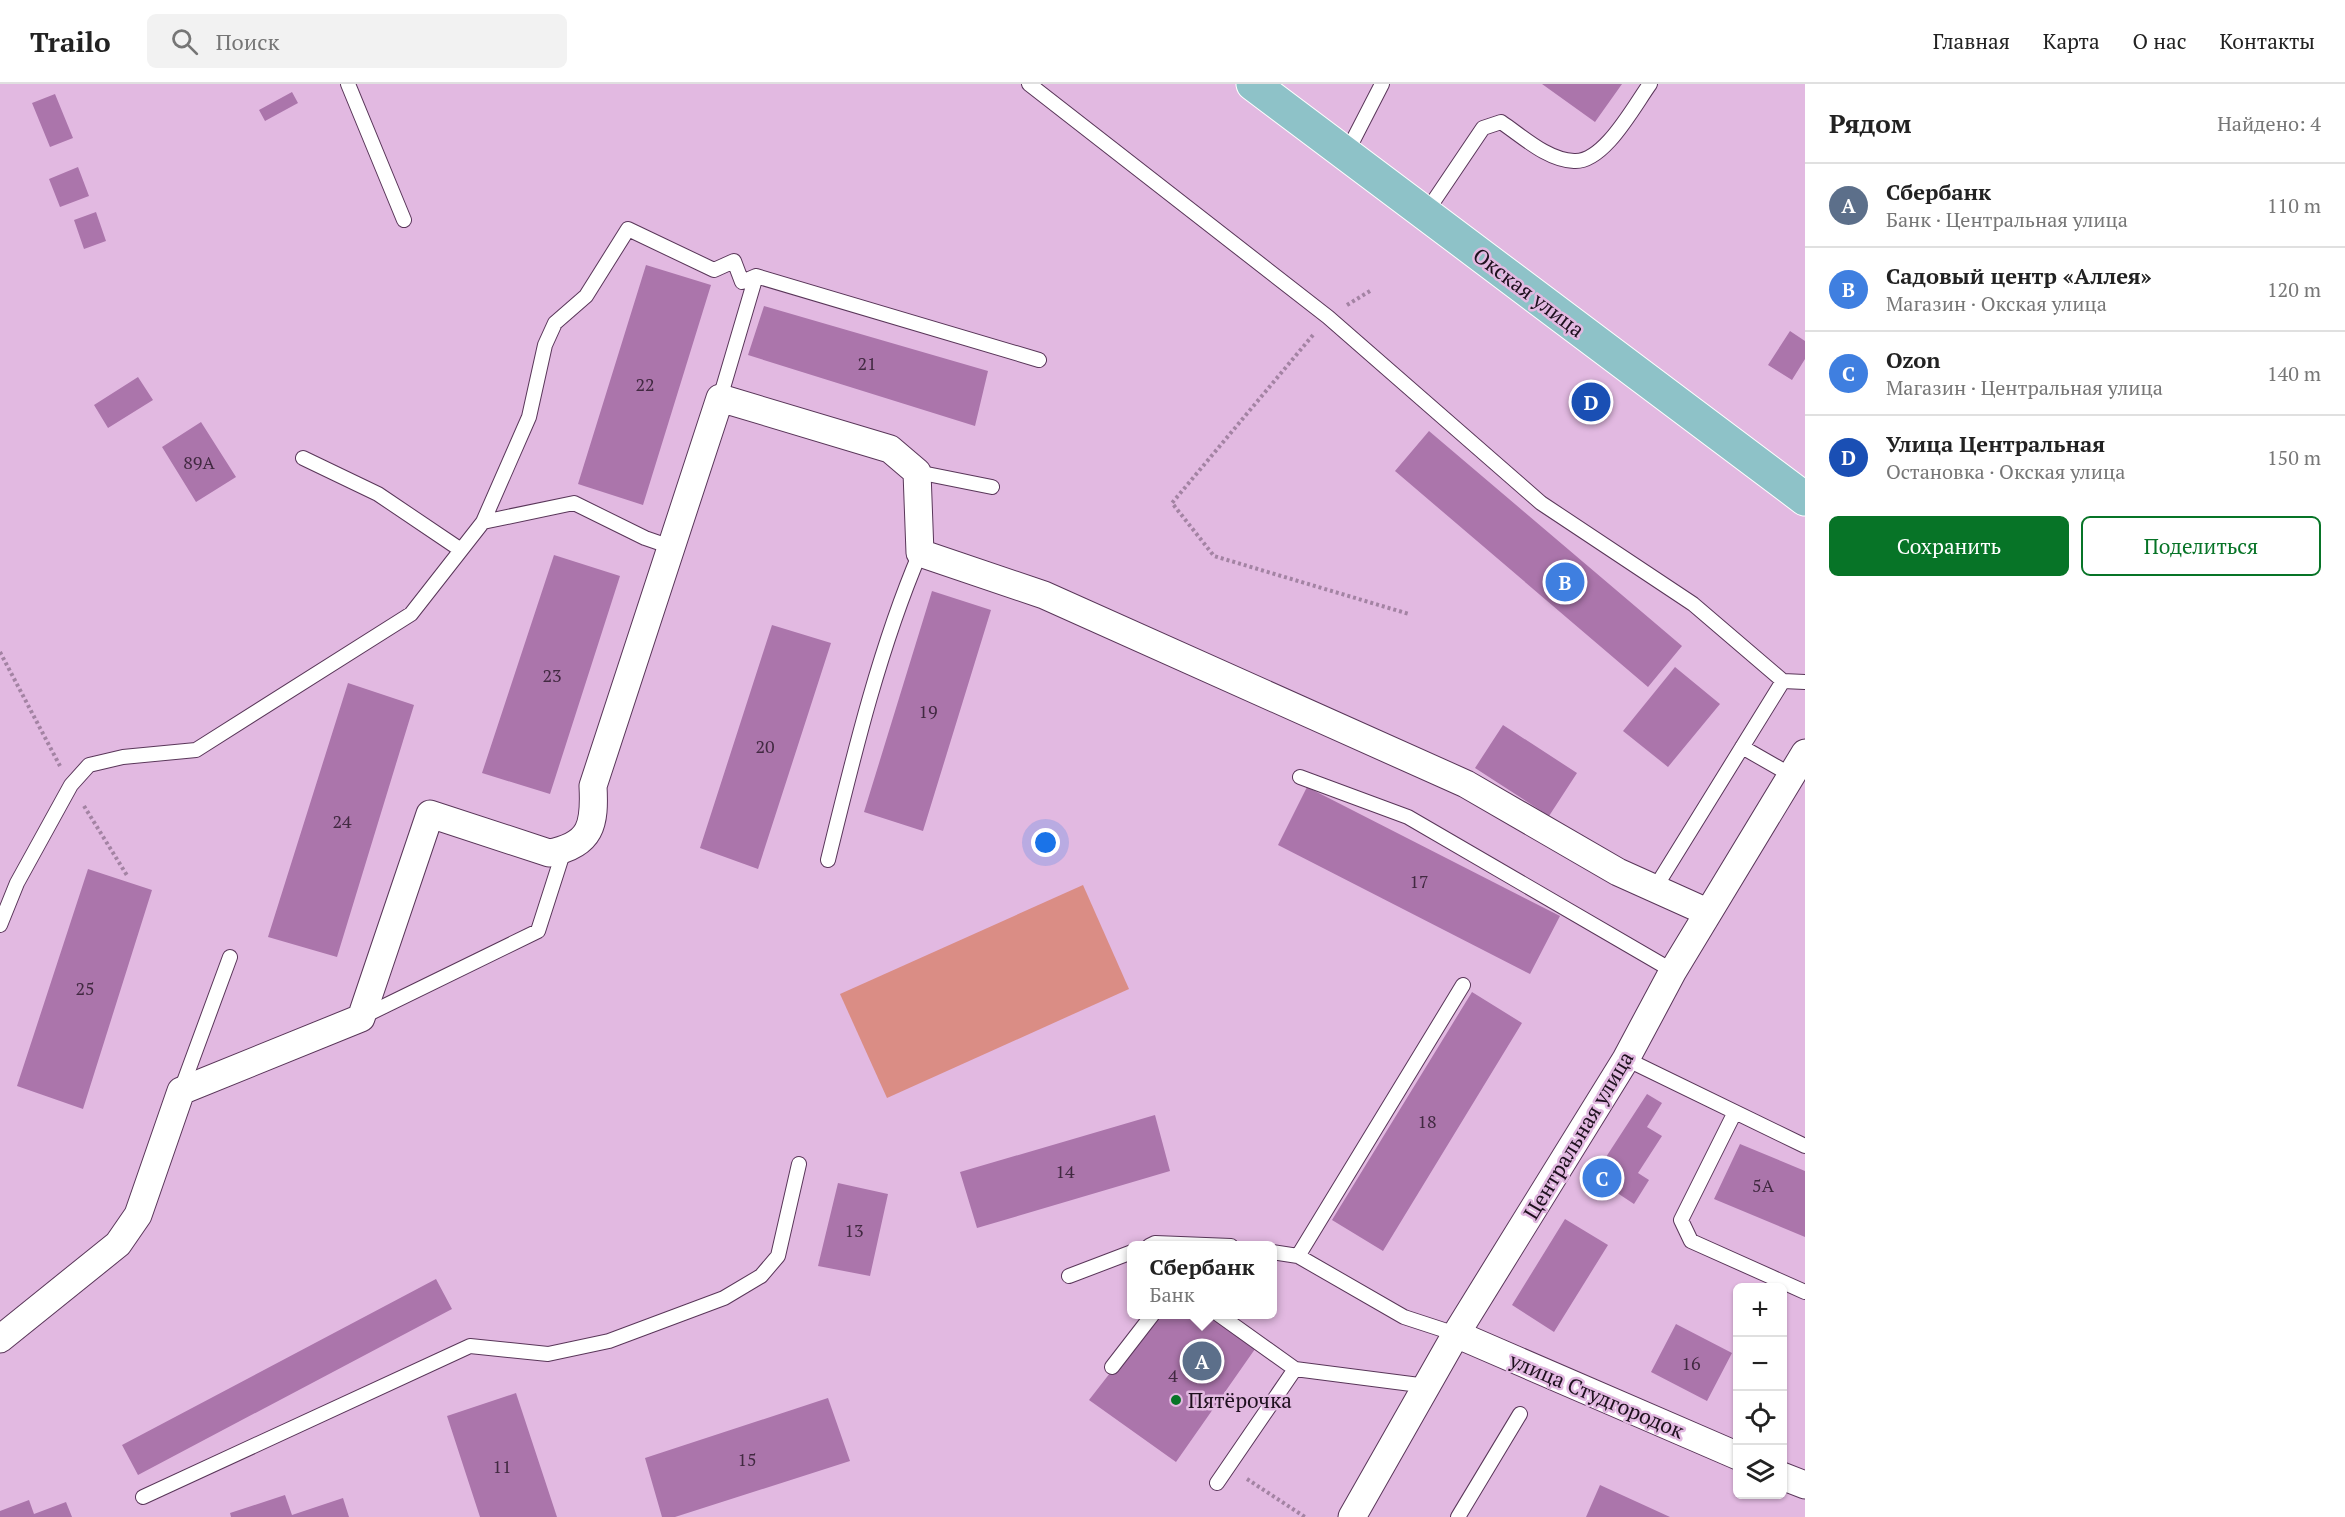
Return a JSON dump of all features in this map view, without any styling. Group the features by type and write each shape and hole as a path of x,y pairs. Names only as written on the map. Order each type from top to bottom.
{"main road":[{"name":"Окская улица","path":"1253,84 1805,498"}],"street":[{"path":"0,1339 118,1244 138,1215 181,1091 361,1018 430,814 549,853 564,850 585,838 594,818 593,786 720,398 890,449 917,472 920,553 1044,595 1455,779 1618,872 1707,912"},
{"name":"Центральная улица","path":"1352,1517 1456,1334 1626,1059 1707,912 1798,764"},
{"name":"улица Студгородок","path":"1456,1334 1733,1454"},
{"path":"1787,1478 1805,1485"}],"lane":[{"path":"348,84 404,220"},
{"path":"1029,84 1328,317 1541,503 1693,604 1783,681 1805,682"},
{"path":"1346,154 1382,84"},
{"path":"1425,214 1483,128 1501,122 1542,151 1574,161 1592,156 1612,139 1650,84"},
{"path":"0,925 17,883 71,785 89,765 123,757 196,750 411,614 483,522 529,417 545,345 555,323 586,296 628,229 714,270 734,261 742,282 756,276 1039,360"},
{"path":"720,398 756,276"},
{"path":"303,459 378,494 461,550"},
{"path":"917,472 992,487"},
{"path":"483,522 574,503 671,548"},
{"path":"828,860 848,779 900,603 920,553"},
{"path":"1655,888 1783,681"},
{"path":"1742,747 1798,764"},
{"path":"1300,777 1408,817 1673,971"},
{"path":"361,1018 538,931 564,850"},
{"path":"181,1091 230,957"},
{"path":"1298,1256 1463,985"},
{"path":"1626,1059 1805,1146"},
{"path":"1735,1112 1681,1220 1691,1241 1805,1292"},
{"path":"143,1497 470,1346 548,1354 609,1341 724,1298 761,1276 778,1256 799,1164"},
{"path":"1277,1253 1298,1256 1404,1317 1456,1334"},
{"path":"1069,1276 1127,1254"},
{"path":"1112,1367 1149,1319"},
{"path":"1225,1319 1295,1369 1427,1386"},
{"path":"1217,1483 1295,1369"},
{"path":"1458,1517 1520,1414"}],"path":[{"path":"1370,291 1328,317 1172,503 1214,556 1409,614"},
{"path":"1228,1467 1305,1517"}],"shaded area":[{"path":"1083,885 1129,989 887,1098 840,994"}],"building":[{"path":"1542,84 1622,84 1595,122"},
{"path":"292,92 298,103 265,121 259,110"},
{"path":"55,94 73,138 50,147 32,103"},
{"path":"78,167 89,196 60,207 49,179"},
{"path":"96,212 106,241 84,249 74,220"},
{"path":"646,265 711,285 643,505 578,484"},
{"path":"764,306 988,371 975,426 748,355"},
{"path":"1790,331 1805,341 1805,359 1792,380 1768,365"},
{"path":"138,377 153,400 108,428 94,405"},
{"path":"201,422 236,477 196,502 162,447"},
{"path":"1429,431 1682,646 1648,687 1395,471"},
{"path":"554,555 620,576 550,794 482,773"},
{"path":"932,591 991,610 923,831 864,812"},
{"path":"772,625 831,643 758,869 700,848"},
{"path":"1675,667 1720,704 1668,767 1623,731"},
{"path":"348,683 414,705 337,957 268,937"},
{"path":"1503,725 1577,773 1549,816 1475,768"},
{"path":"1307,787 1560,916 1530,974 1278,845"},
{"path":"88,869 152,890 83,1109 17,1086"},
{"path":"1472,992 1522,1023 1383,1251 1332,1220"},
{"path":"1647,1094 1662,1103 1647,1127 1662,1136 1638,1173 1649,1180 1634,1204 1593,1177"},
{"path":"1155,1115 1170,1171 977,1228 960,1172"},
{"path":"1740,1144 1805,1171 1805,1237 1714,1199"},
{"path":"838,1183 888,1194 870,1276 818,1266"},
{"path":"1565,1219 1608,1245 1554,1332 1512,1305"},
{"path":"436,1279 452,1309 138,1475 122,1445"},
{"path":"1152,1319 1214,1319 1255,1349 1176,1462 1089,1400"},
{"path":"1676,1324 1732,1353 1707,1401 1651,1372"},
{"path":"516,1393 557,1517 480,1517 447,1416"},
{"path":"828,1398 850,1461 675,1517 662,1517 645,1458"},
{"path":"1600,1485 1670,1517 1586,1517"},
{"path":"285,1495 292,1515 343,1498 349,1517 231,1517 230,1513"},
{"path":"29,1500 34,1514 66,1502 72,1517 0,1517 0,1511"}],"place":[{"name":"Улица Центральная","path":"1591,402"},
{"name":"Садовый центр «Аллея»","path":"1565,582"},
{"name":"Ozon","path":"1602,1178"},
{"name":"Сбербанк","path":"1202,1361"},
{"name":"Пятёрочка","path":"1176,1400"}]}
